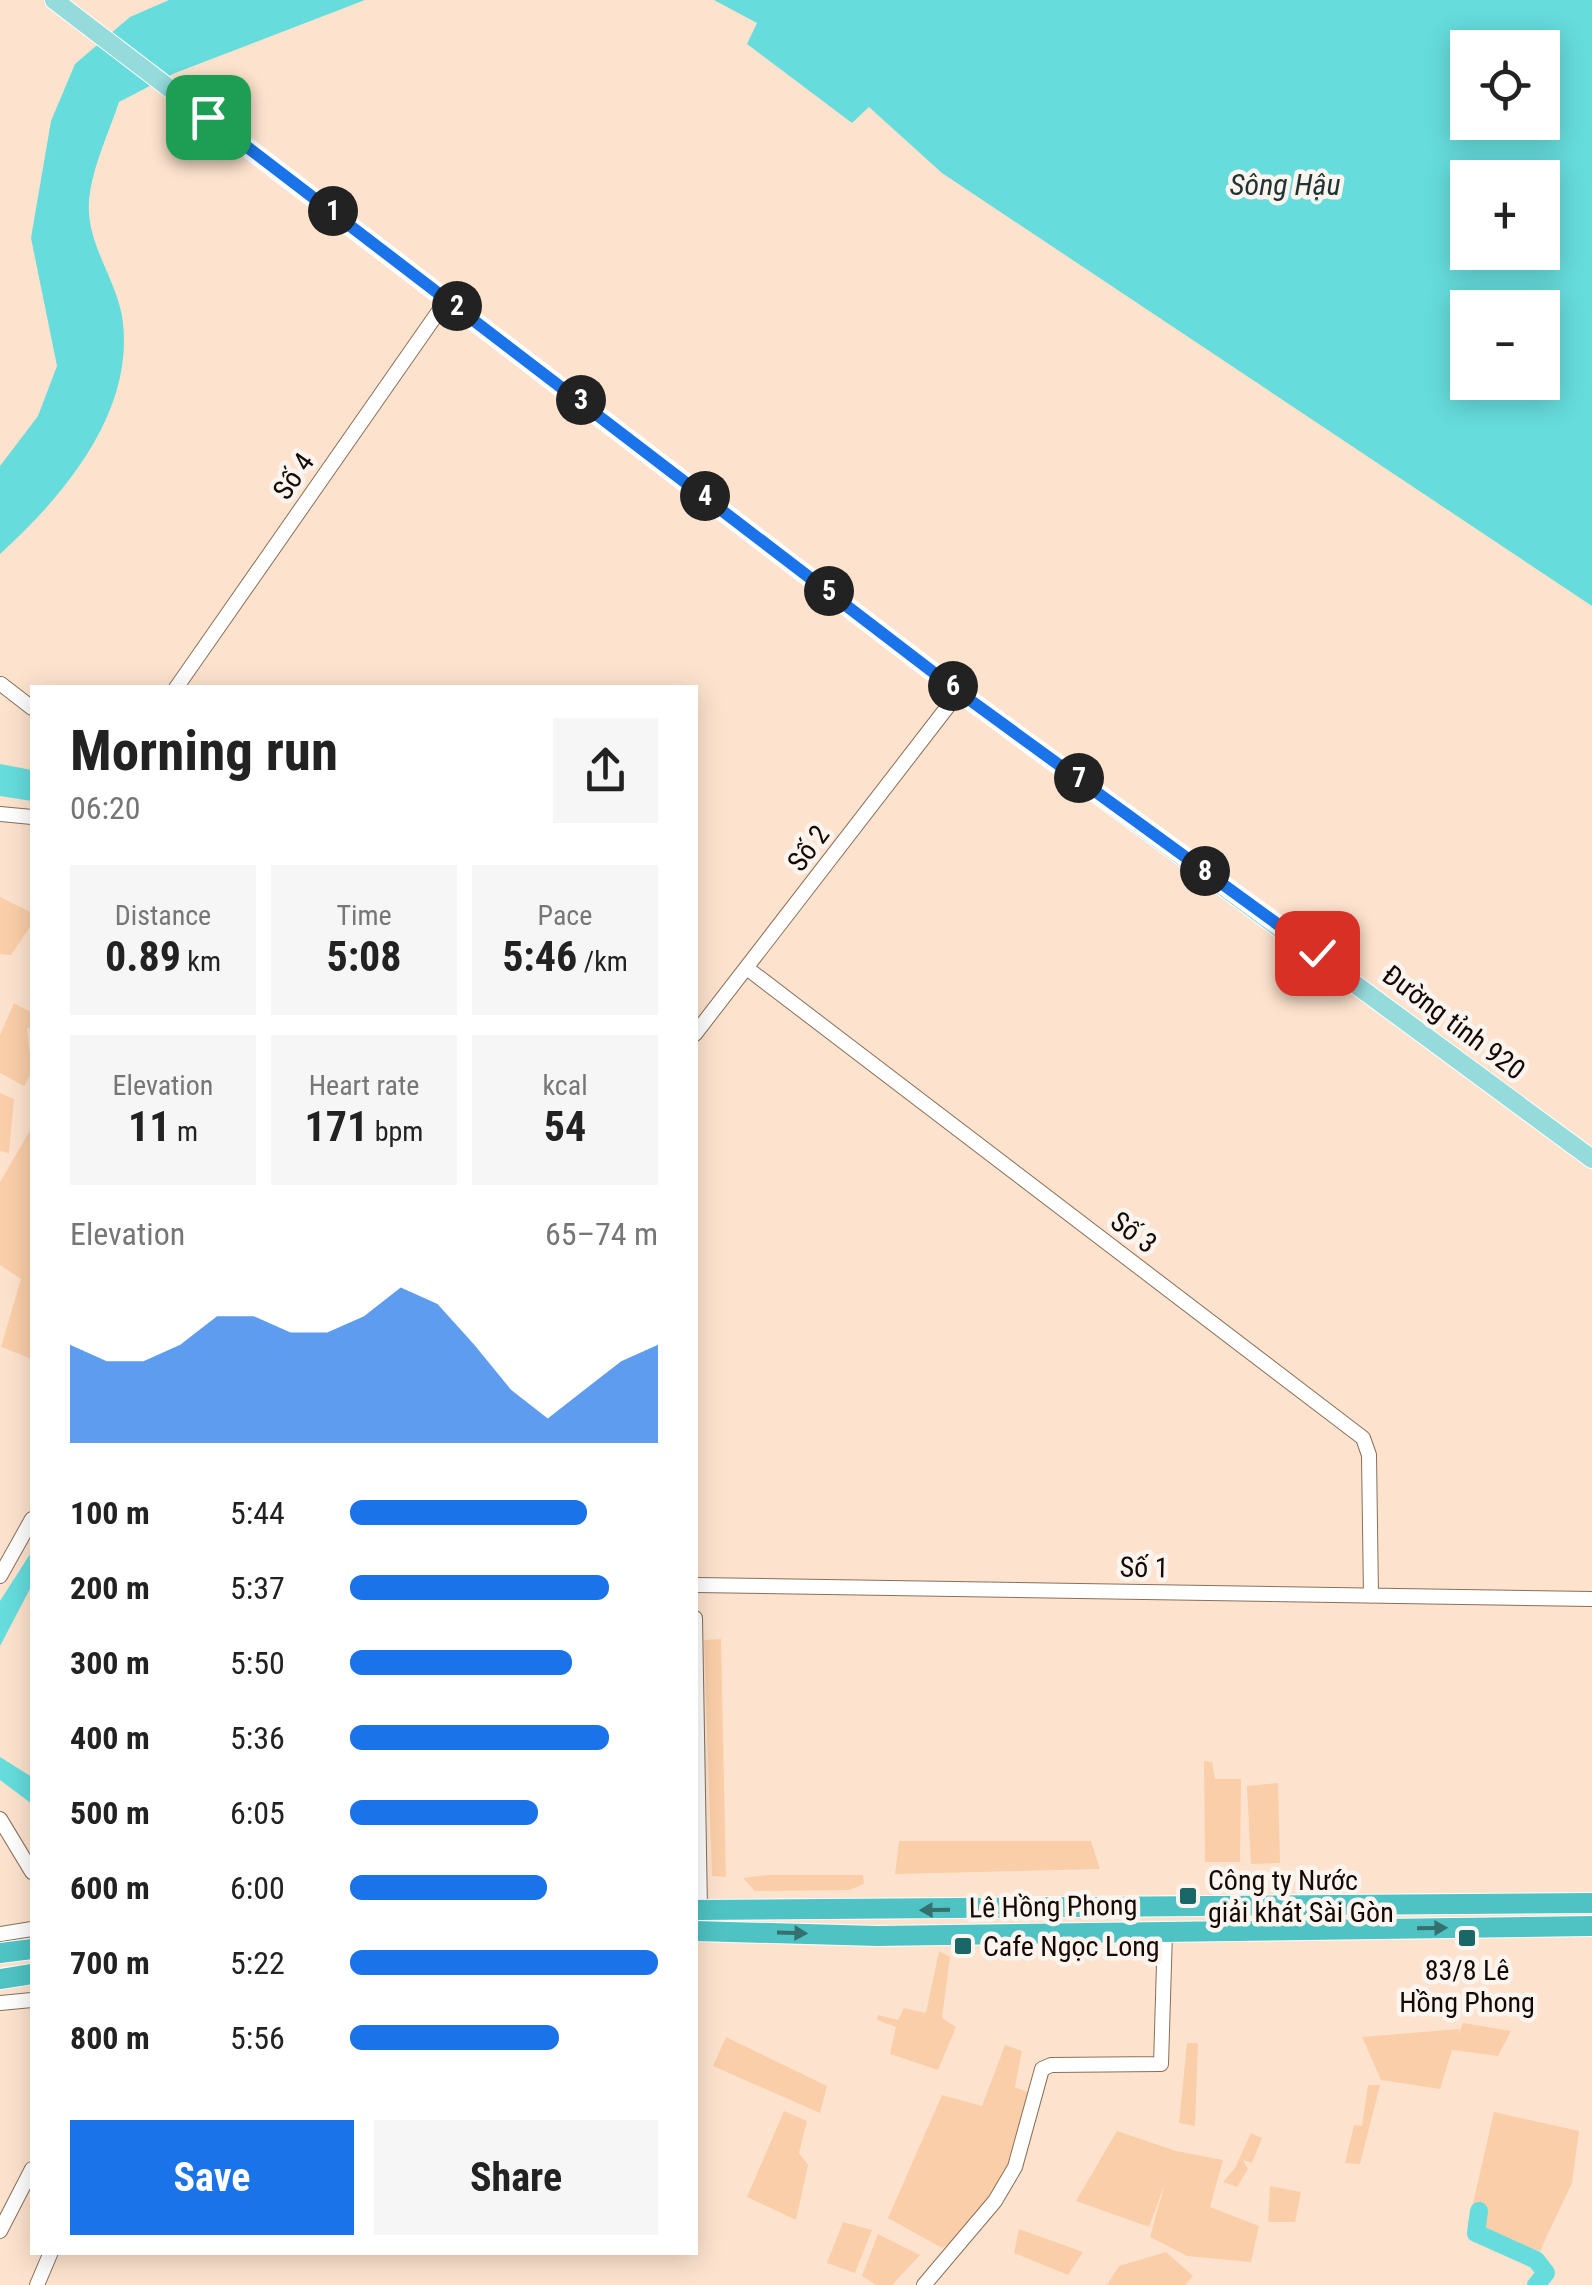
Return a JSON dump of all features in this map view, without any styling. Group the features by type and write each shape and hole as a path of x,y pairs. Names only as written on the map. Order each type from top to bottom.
{"highway":[{"name":"Lê Hồng Phong","path":"698,1920 1592,1903"},
{"name":"Lê Hồng Phong","path":"698,1920 877,1936 1592,1926"},
{"path":"0,1953 30,1949"},
{"path":"0,1979 30,1974"}],"main road":[{"name":"Đường tỉnh 920","path":"54,0 959,692 1592,1160"}],"street":[{"name":"Số 4","path":"182,685 448,298"},
{"path":"1,684 30,706"},
{"name":"Số 2","path":"698,1030 959,692"},
{"path":"0,814 30,817"},
{"name":"Số 3","path":"748,969 1363,1438 1369,1455 1371,1596"},
{"path":"0,1576 30,1523"},
{"name":"Số 1","path":"698,1585 1592,1598"},
{"path":"0,1819 30,1869"},
{"path":"0,1934 30,1930"},
{"path":"924,2285 994,2201 1014,2167 1044,2068 1160,2064 1165,1932"},
{"path":"0,2003 30,2000"},
{"path":"0,2231 30,2173"},
{"path":"37,2285 50,2255"}],"shaded area":[{"path":"0,897 30,912 30,927 11,955 0,954"},
{"path":"14,1003 30,1012 27,1029 30,1076 24,1086 0,1073 0,1035"},
{"path":"0,1093 14,1099 9,1153 0,1151"},
{"path":"30,1130 30,1358 1,1347 21,1279 0,1265 0,1182"},
{"path":"721,1639 726,1877 712,1876 704,1640"},
{"path":"1204,1761 1212,1762 1215,1779 1241,1779 1240,1862 1205,1862"},
{"path":"1278,1783 1280,1863 1251,1864 1247,1786"},
{"path":"899,1841 1091,1841 1100,1869 895,1874"},
{"path":"863,1875 864,1884 849,1890 755,1891 743,1878"},
{"path":"939,1951 950,1957 942,2018 956,2027 938,2070 890,2054 896,2027 877,2020 878,2015 898,2020 904,2008 926,2013"},
{"path":"1463,2023 1511,2031 1498,2056 1452,2050 1440,2089 1381,2080 1362,2037 1459,2029 1458,2035"},
{"path":"726,2037 827,2086 820,2113 713,2066"},
{"path":"1187,2043 1198,2043 1195,2126 1179,2123"},
{"path":"1005,2045 1022,2051 1015,2087 1035,2095 990,2202 961,2237 942,2248 888,2218 942,2095 982,2106"},
{"path":"1368,2085 1380,2085 1360,2164 1345,2163 1354,2125 1362,2126"},
{"path":"784,2111 807,2121 799,2153 808,2165 796,2220 747,2197"},
{"path":"1494,2112 1579,2131 1572,2183 1540,2251 1468,2225"},
{"path":"1117,2131 1176,2151 1223,2160 1210,2207 1259,2226 1251,2262 1187,2256 1150,2237 1165,2183 1149,2227 1076,2201"},
{"path":"1251,2133 1262,2138 1252,2163 1243,2160 1248,2169 1237,2187 1223,2182 1235,2168"},
{"path":"1270,2186 1301,2192 1295,2222 1268,2222"},
{"path":"843,2222 872,2230 855,2273 827,2263"},
{"path":"1019,2229 1083,2252 1068,2275 1014,2253"},
{"path":"878,2234 920,2255 892,2285 876,2285 862,2276"},
{"path":"1166,2252 1193,2276 1185,2285 1107,2285 1119,2266"}],"water":[{"path":"169,0 365,0 175,73 119,102 89,199 94,239 122,316 124,351 118,385 107,417 71,478 0,554 0,466 38,416 57,366 31,238 51,121 75,64 130,17"},
{"name":"Sông Hậu","path":"714,0 1592,0 1592,606 942,173 869,107 852,123 747,44 757,23"},
{"path":"0,764 30,770 30,801 0,796"},
{"path":"30,1554 30,1589 0,1646 0,1601"},
{"path":"0,1757 30,1776 30,1802 0,1780"}],"waterway":[{"path":"1479,2211 1476,2233 1536,2260 1546,2273 1536,2285"}],"place":[{"name":"Công ty Nước giải khát Sài Gòn","path":"1188,1896"},
{"name":"83/8 Lê Hồng Phong","path":"1467,1938"},
{"name":"Cafe Ngọc Long","path":"963,1946"}],"route":[{"path":"208,117 959,692 1317,953"}]}
